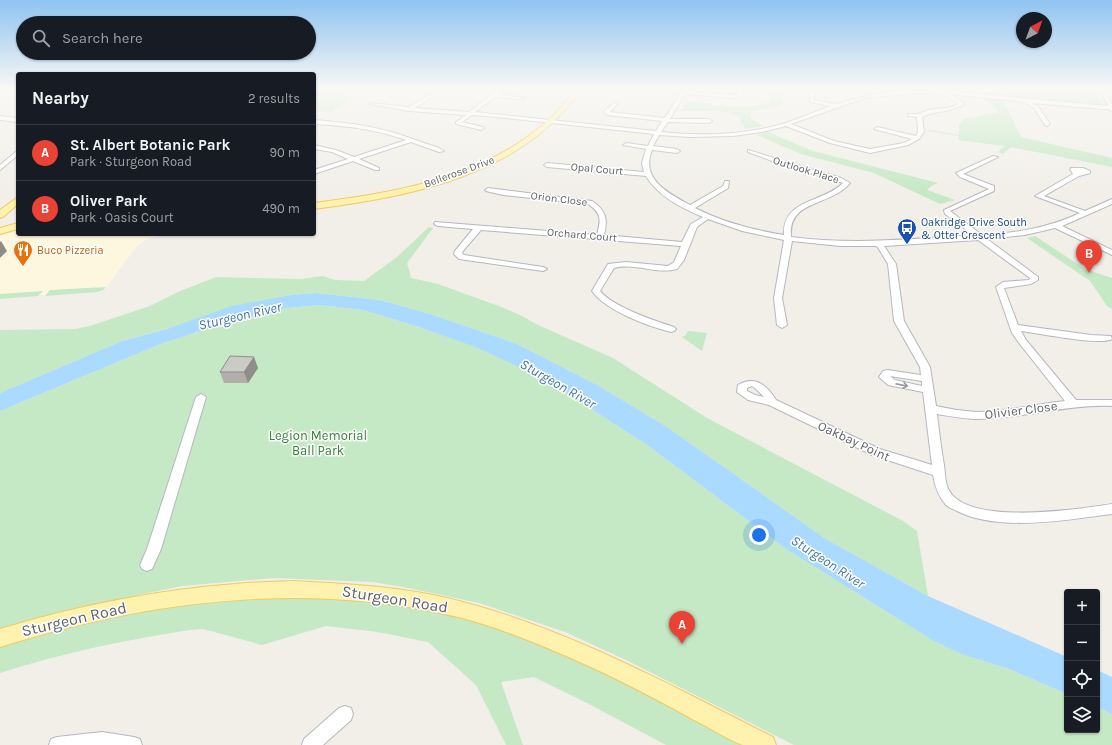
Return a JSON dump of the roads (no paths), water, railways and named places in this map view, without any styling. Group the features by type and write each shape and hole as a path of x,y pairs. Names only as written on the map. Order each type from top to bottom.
{"main road":[{"name":"Bellerose Drive","path":"316,200 393,187 466,166 508,146 540,124"},
{"name":"Bellerose Drive","path":"316,206 388,194 426,185 463,173 512,151 525,142 542,124"},
{"path":"4,217 16,202"},
{"path":"4,217 16,220"},
{"path":"4,217 16,224"},
{"path":"0,232 16,226"},
{"name":"Sturgeon Road","path":"0,638 106,610 188,596 234,591 283,589 337,590 414,599 478,614 516,626 557,642 613,668 765,745"}],"street":[{"path":"333,124 367,127 387,131 441,151"},
{"path":"462,124 481,128"},
{"path":"579,124 700,136 723,136 786,124 832,142 868,151 899,146 917,138 921,132 920,124"},
{"path":"668,124 660,133 656,144 651,148 646,158 647,174 657,186 689,208 708,216 743,228 787,238 836,243 878,244 980,237 1035,231 1056,226 1112,201"},
{"path":"877,129 917,138"},
{"path":"316,171 412,140"},
{"path":"626,145 678,151"},
{"path":"316,147 334,151 377,169"},
{"name":"Outlook Place","path":"750,151 785,164 842,180 847,183 832,194 794,212 788,221 787,238"},
{"path":"0,168 16,154"},
{"path":"995,157 959,173 962,176 992,187 992,190 946,211 1034,278 1031,282 1006,284 1000,287 1015,327 1022,341 1073,403"},
{"name":"Opal Court","path":"547,165 647,174"},
{"path":"1077,175 1038,195 1085,213"},
{"path":"689,208 726,187 727,182"},
{"name":"Orion Close","path":"488,190 503,194 590,202 604,215 604,222 600,237"},
{"path":"671,329 650,322 628,312 600,297 596,291 611,266 620,264 672,268 676,264 694,226 708,216"},
{"name":"Orchard Court","path":"438,224 685,244"},
{"path":"1056,226 1112,252"},
{"path":"479,227 459,251 458,254 462,257 543,269"},
{"path":"888,237 895,243"},
{"path":"782,325 778,298 788,242 787,238"},
{"path":"878,244 892,264 899,321 925,367 941,488 946,498 961,508 974,513 1012,518 1039,518 1112,510"},
{"path":"1015,327 1092,338 1108,338"},
{"path":"147,565 154,549 200,397"},
{"name":"Oakbay Point","path":"772,402 876,452 939,472"},
{"name":"Olivier Close","path":"931,409 956,414 984,415 1073,403 1112,403"},
{"path":"310,745 345,714"},
{"path":"57,745 102,740 128,744"}],"water":[{"name":"Sturgeon River","path":"317,293 380,300 430,314 517,344 599,386 667,427 826,539 928,596 1064,656 1064,693 1009,669 961,654 932,640 786,549 650,447 576,399 525,370 478,348 419,327 363,310 320,305 277,309 225,323 163,343 0,411 0,393 122,341 167,329 232,306 292,295"},
{"path":"1100,671 1112,677 1112,714 1100,708"}],"place":[{"name":"Oakridge Drive South & Otter Crescent","path":"907,245"},
{"name":"Buco Pizzeria","path":"23,267"},
{"name":"Oliver Park","path":"1089,273"},
{"name":"St. Albert Botanic Park","path":"682,644"}],"park label":[{"name":"Legion Memorial Ball Park","path":"318,442"}]}
